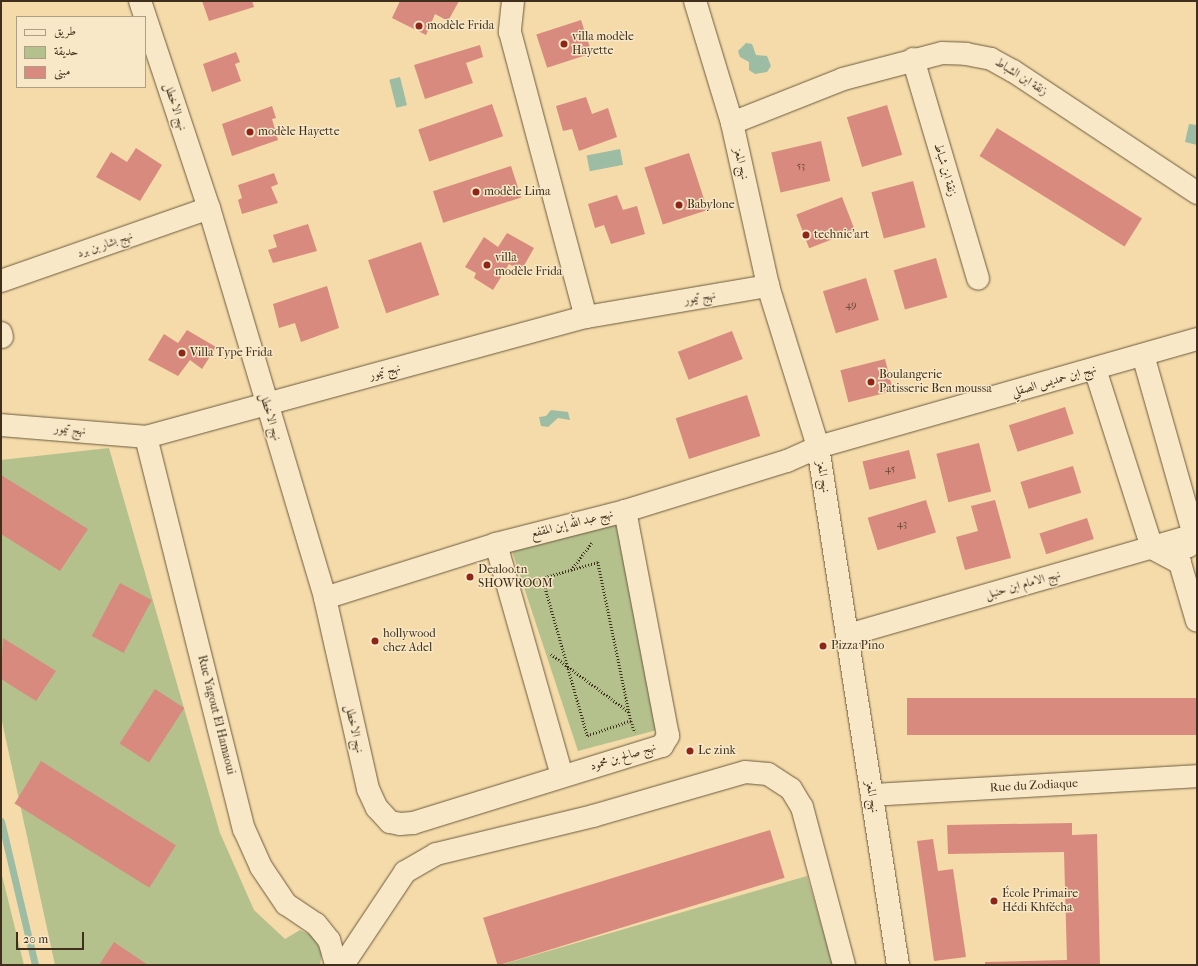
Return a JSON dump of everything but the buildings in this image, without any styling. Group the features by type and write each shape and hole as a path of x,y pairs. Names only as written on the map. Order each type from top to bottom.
{"street":[{"name":"نهج الاخطل","path":"140,1 145,16"},
{"path":"514,1 510,32 586,317"},
{"name":"نهج المعز","path":"695,1 732,123 768,286 818,447 898,965"},
{"name":"نهج الاخطل","path":"146,19 209,208 266,405 325,598 368,789 377,808 390,822 400,824"},
{"name":"زنقة ابن الشباط","path":"732,123 843,79 913,59 942,53 991,59 1197,193"},
{"name":"زنقة ابن شباط","path":"913,59 978,279"},
{"name":"نهج بشار بن برد","path":"1,281 209,208"},
{"name":"نهج تيمور","path":"1,425 146,436 266,405 586,317 768,286"},
{"name":"نهج ابن حمديس الصقلي","path":"818,447 1197,340"},
{"path":"1143,355 1196,534 1180,563 1197,621"},
{"path":"1095,369 1152,548 1180,563"},
{"name":"Rue Yagout El Hamaoui","path":"146,436 244,829 261,867 286,904 316,924 329,940 336,965"},
{"name":"نهج عبد الله إبن المقفع","path":"325,598 496,544 625,511 787,461 818,447"},
{"name":"نهج صالح بن محمود","path":"400,824 413,823 562,775 662,746 668,736 625,511"},
{"name":"نهج الامام ابن حنبل","path":"848,635 1196,534"},
{"path":"496,544 523,634 562,775"},
{"path":"343,965 405,872 436,854 593,816 745,772 768,774 791,789 802,807 844,965"},
{"name":"Rue du Zodiaque","path":"872,795 1197,776"}],"path":[{"path":"598,562 631,721 587,736 567,666 542,578 598,562"},
{"path":"523,634 629,712"}],"green space":[{"path":"109,448 220,833 254,910 285,939 300,930 313,936 322,953 320,965 55,965 1,717 1,460"},
{"path":"616,520 657,730 578,751 512,551"},
{"path":"1,871 24,965 1,965"},
{"path":"807,876 833,965 504,965 504,964"}],"shaded area":[{"path":"746,43 752,44 756,55 767,56 771,66 767,72 755,74 749,70 749,62 740,57 738,51"},
{"path":"400,77 407,105 396,108 389,80"},
{"path":"1189,124 1197,125 1197,145 1185,142"},
{"path":"620,149 623,165 590,171 587,155"},
{"path":"551,410 568,412 570,420 558,418 548,427 541,426 539,417 546,416"}],"waterway":[{"path":"1,821 35,965"}],"place":[{"name":"modèle Frida","path":"419,26"},
{"name":"villa modèle Hayette","path":"564,44"},
{"name":"modèle Hayette","path":"250,132"},
{"name":"modèle Lima","path":"476,192"},
{"name":"Babylone","path":"679,205"},
{"name":"technic'art","path":"806,235"},
{"name":"villa modèle Frida","path":"487,265"},
{"name":"Villa Type Frida","path":"182,353"},
{"name":"Boulangerie Patisserie Ben moussa","path":"871,382"},
{"name":"Dealoo.tn SHOWROOM","path":"470,577"},
{"name":"hollywood chez Adel","path":"375,641"},
{"name":"Pizza Pino","path":"823,646"},
{"name":"Le zink","path":"690,751"},
{"name":"École Primaire Hédi Khfécha","path":"994,901"}]}
